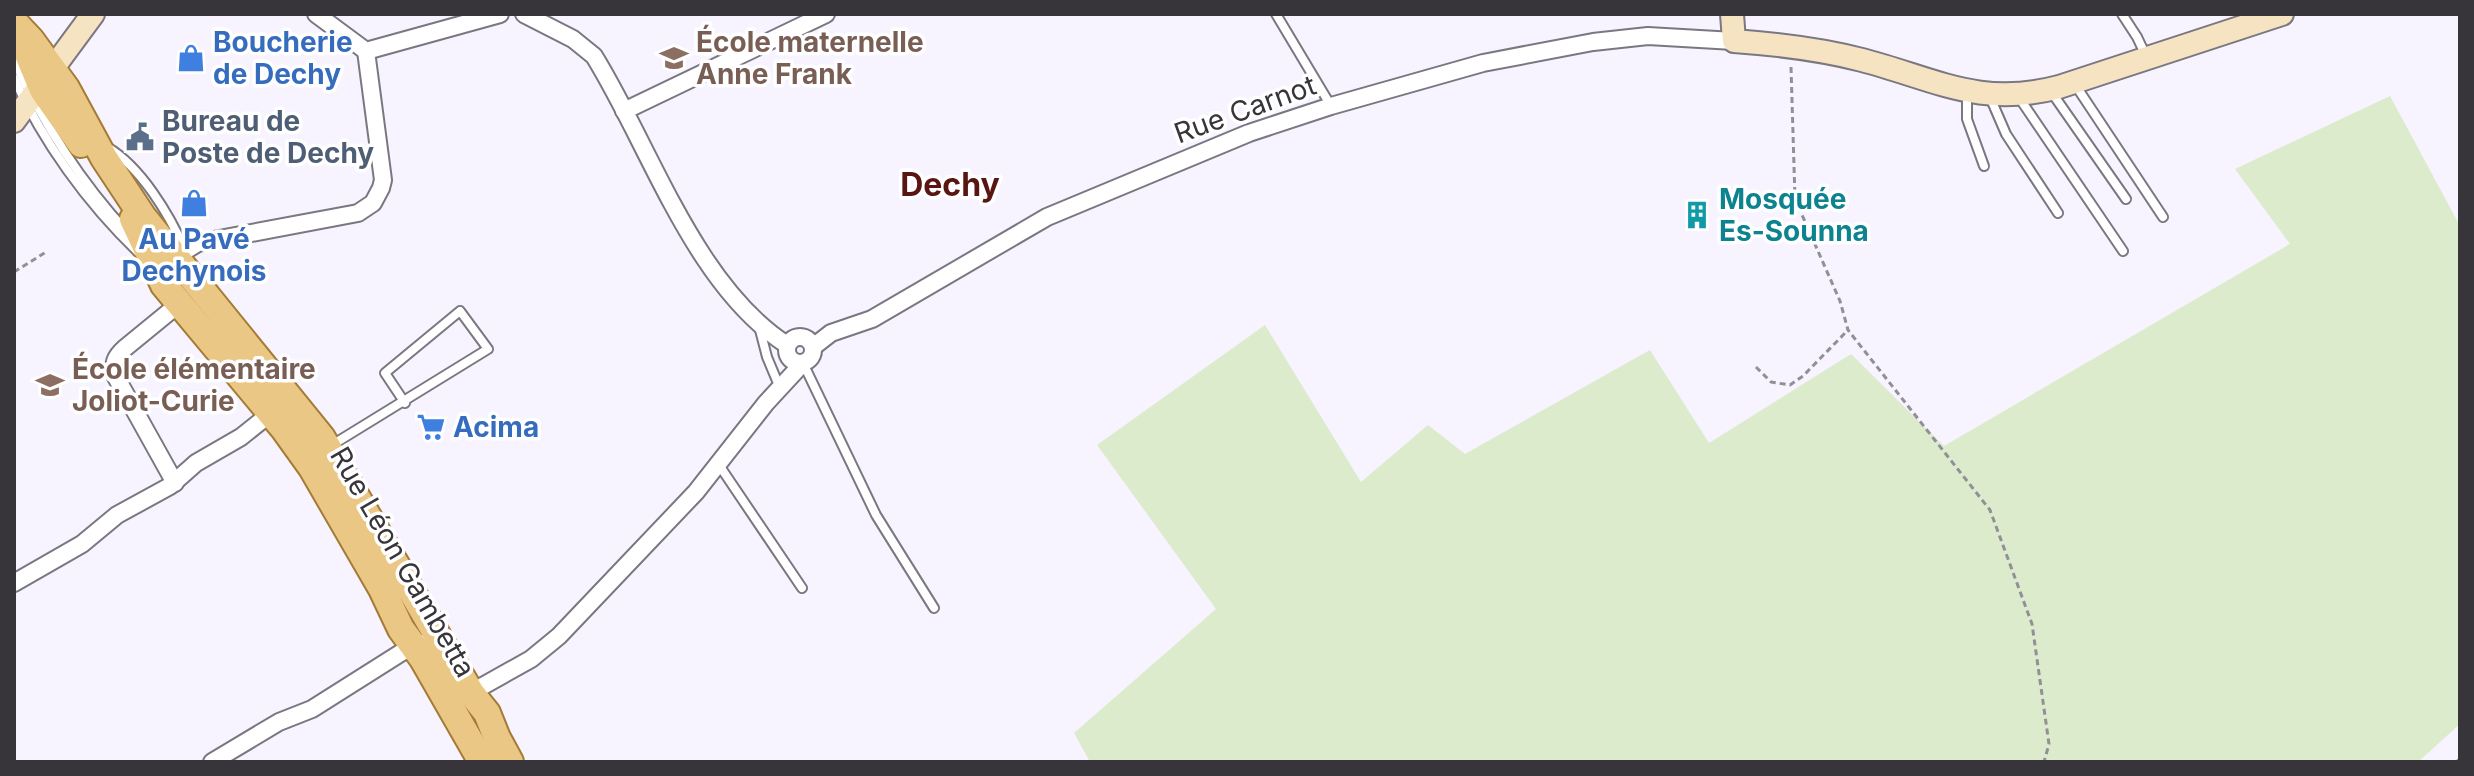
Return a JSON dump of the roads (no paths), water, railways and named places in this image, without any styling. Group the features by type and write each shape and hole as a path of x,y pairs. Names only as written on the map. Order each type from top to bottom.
{"main road":[{"path":"14,22 27,84 138,218"},
{"path":"14,34 26,50 27,84 94,139 138,218"},
{"name":"Rue Léon Gambetta","path":"138,218 312,468 382,589 395,618 424,639"},
{"name":"Rue Léon Gambetta","path":"170,268 302,411 328,447 424,639 461,701"},
{"path":"461,701 485,750"},
{"path":"461,701 487,713 510,762"}],"street":[{"path":"27,84 79,14"},
{"path":"27,84 93,14"},
{"path":"175,483 116,377 113,365 170,268 198,243 350,215 373,203 381,188 383,180 366,51 316,14"},
{"path":"366,51 500,14"},
{"path":"524,14 561,22 594,56 692,237 732,294 759,325 787,345"},
{"path":"624,111 826,14"},
{"path":"1732,14 1734,41 1844,55 1990,96 2017,96 2050,90 2282,14"},
{"name":"Rue Carnot","path":"813,347 826,335 881,313 1047,217 1249,133 1483,63 1593,42 1648,36 1734,41"},
{"path":"461,701 549,645 696,492 780,388 811,357 813,347 808,340 800,337 787,345 786,352 790,359 803,363"},
{"path":"14,583 82,544 117,515 175,483 196,463 241,437 271,413"},
{"path":"212,762 279,722 312,709 424,639"}],"lane":[{"path":"1276,14 1331,106"},
{"path":"2124,15 2147,59"},
{"path":"2074,82 2163,217"},
{"path":"27,84 50,131 103,204 170,268 317,447 424,639"},
{"path":"27,84 51,145 102,214 170,268 185,296 302,438 424,639"},
{"path":"2050,90 2126,199"},
{"path":"1967,92 1967,119 1984,166"},
{"path":"1990,96 2006,134 2058,213"},
{"path":"2017,96 2123,251"},
{"path":"94,139 128,162 171,221 170,268"},
{"path":"328,447 405,403 488,349 460,311 385,373 405,403"},
{"path":"759,325 767,357 780,388"},
{"path":"803,363 876,515 934,608"},
{"path":"719,465 802,588"},
{"path":"461,701 491,762"},
{"path":"485,750 501,762"}],"place":[{"name":"Boucherie de Dechy","path":"191,58"},
{"name":"École maternelle Anne Frank","path":"674,58"},
{"name":"Bureau de Poste de Dechy","path":"140,137"},
{"name":"Au Pavé Dechynois","path":"194,203"},
{"name":"Mosquée Es-Sounna","path":"1697,215"},
{"name":"École élémentaire Joliot-Curie","path":"50,385"},
{"name":"Acima","path":"431,427"}],"district":[{"name":"Dechy","path":"950,184"}]}
